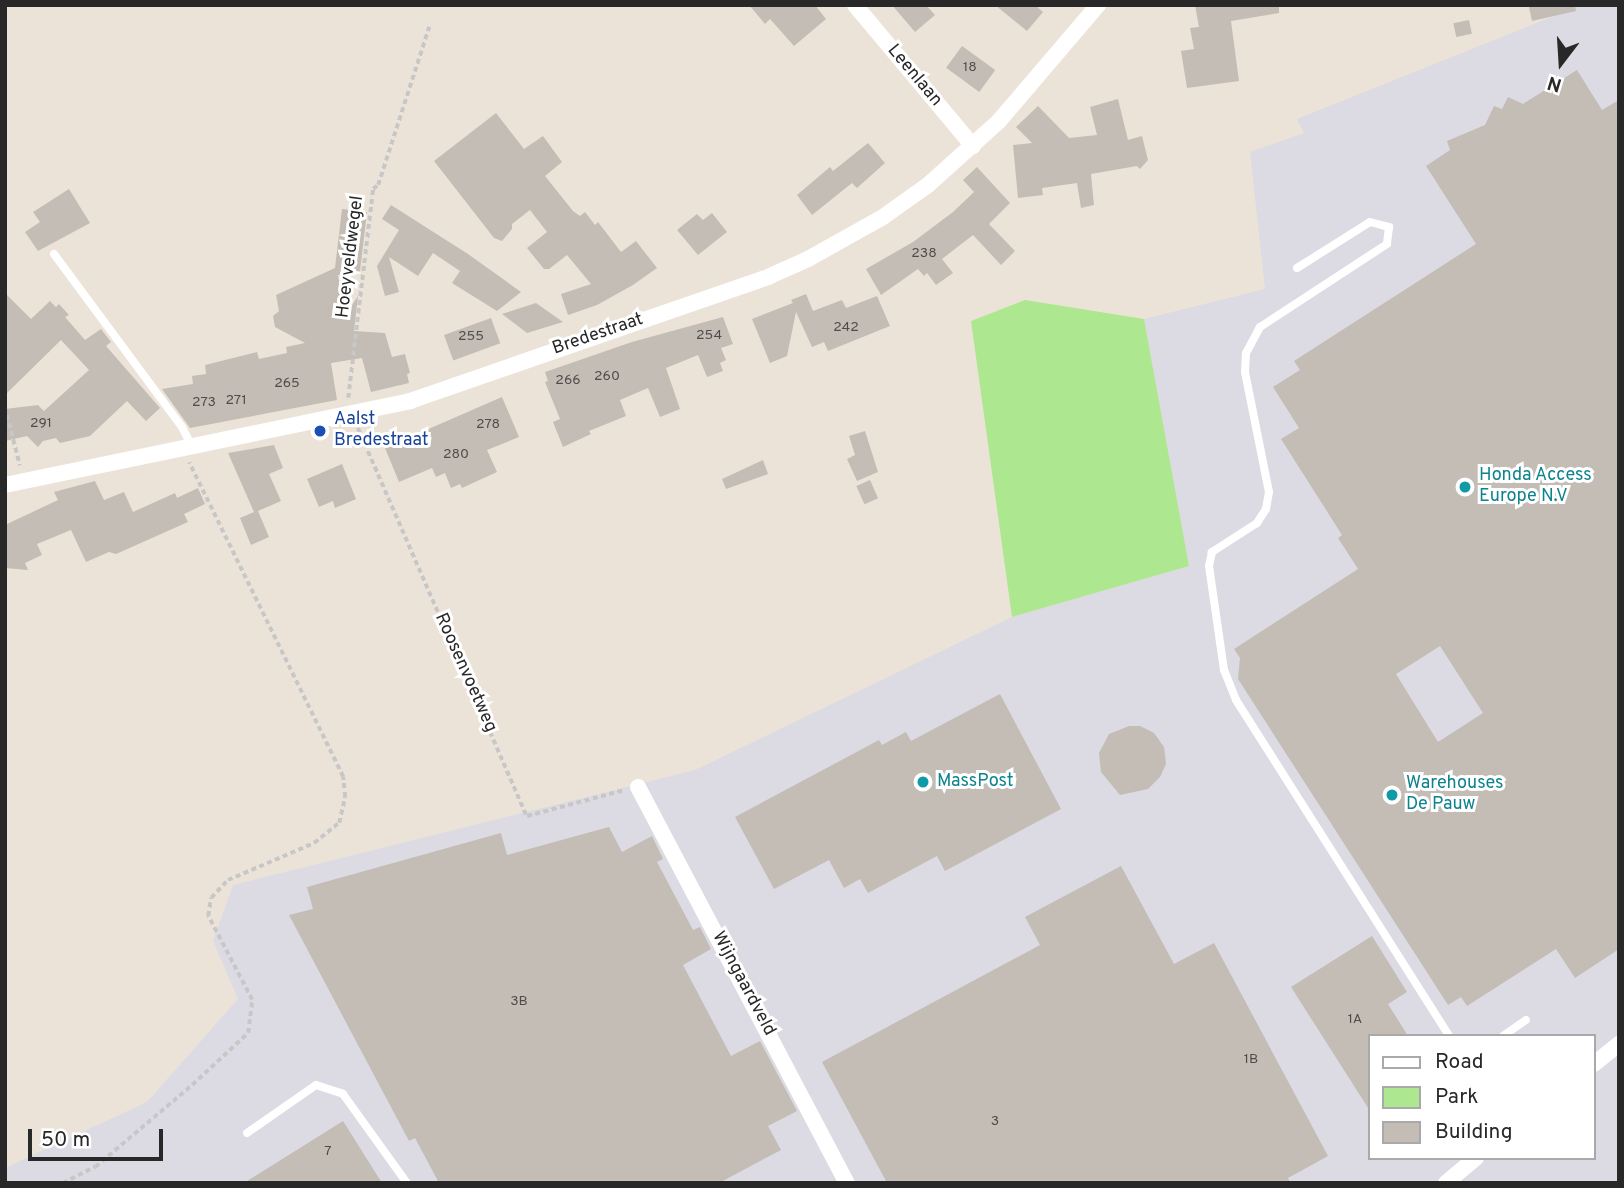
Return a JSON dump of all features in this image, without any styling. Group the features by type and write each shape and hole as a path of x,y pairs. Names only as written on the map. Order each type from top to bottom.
{"street":[{"name":"Leenlaan","path":"855,5 974,146"},
{"name":"Bredestraat","path":"5,485 353,414 433,393 771,276 808,259 883,217 928,185 999,121 1098,5"},
{"name":"Wijngaardveld","path":"638,786 847,1183"},
{"path":"1596,1062 1619,1044"},
{"path":"1446,1183 1474,1160"}],"lane":[{"path":"1297,268 1370,222 1389,227 1387,244 1260,327 1246,353 1245,372 1269,492 1266,509 1257,523 1212,552 1209,566 1224,670 1236,700 1448,1034"},
{"path":"54,254 182,427 186,446"},
{"path":"1506,1034 1526,1020"},
{"path":"247,1133 316,1085 343,1094 407,1183"}],"path":[{"name":"Hoeyveldwegel","path":"353,414 347,402 373,190 378,185 429,27"},
{"name":"Roosenvoetweg","path":"353,414 527,816 638,786"},
{"path":"8,415 23,480"},
{"path":"63,1183 95,1167 192,1085 248,1033 252,1000 208,916 211,898 228,880 314,843 339,823 345,797 343,777 186,446"}],"shaded area":[{"path":"1619,5 1619,1183 5,1183 5,1168 147,1102 238,999 213,941 233,885 695,770 1012,617 1189,566 1144,319 1265,289 1250,152 1304,133 1297,119 1579,6"}],"green space":[{"path":"1025,300 1144,319 1189,566 1012,617 971,321"}],"building":[{"path":"749,5 815,5 826,19 794,46 770,19 765,24"},
{"path":"892,5 926,5 935,15 915,32"},
{"path":"995,5 1035,5 1043,12 1027,31"},
{"path":"1195,5 1279,5 1279,13 1231,21 1239,81 1187,88 1181,51 1194,49 1190,28 1199,27"},
{"path":"1575,5 1576,11 1532,21 1529,7"},
{"path":"1469,20 1472,34 1456,37 1453,23"},
{"path":"962,46 995,70 979,92 946,68"},
{"path":"1577,70 1602,110 1619,100 1619,949 1575,978 1556,949 1467,1006 1461,997 1448,1005 1238,679 1240,658 1234,649 1358,569 1338,538 1342,535 1281,439 1299,428 1273,387 1300,370 1294,361 1476,244 1426,166 1450,150 1447,141 1485,125 1494,106 1502,109 1508,97 1523,104","holes":["1440,646 1483,713 1438,742 1396,674"]},
{"path":"1118,99 1128,140 1142,136 1148,160 1140,169 1137,166 1091,174 1094,205 1081,208 1077,183 1042,188 1043,195 1018,198 1013,145 1032,143 1016,127 1038,106 1069,138 1097,135 1090,107"},
{"path":"496,113 524,149 543,136 562,162 545,176 573,211 580,216 585,212 595,225 598,222 621,252 636,241 657,268 597,305 568,315 561,294 591,284 567,255 549,269 544,269 527,248 547,232 530,210 512,224 512,229 502,241 494,238 434,161"},
{"path":"868,143 885,163 857,188 852,183 812,215 797,195 830,167 833,171"},
{"path":"977,167 1010,203 989,224 1015,251 1001,265 973,235 942,259 953,273 936,285 927,273 924,276 918,269 881,295 866,269 913,242 953,212 974,192 963,180"},
{"path":"69,189 90,223 38,251 25,232 40,222 33,212"},
{"path":"391,205 468,254 521,292 497,311 452,283 460,271 433,253 418,276 389,257 399,292 385,296 377,266 399,230 382,219"},
{"path":"342,209 367,212 360,271 338,275 344,311 349,310 358,296 354,331 385,333 392,357 405,354 410,373 407,374 409,383 371,392 362,358 331,363 337,400 190,428 162,389 193,384 192,376 206,374 205,365 257,352 259,359 287,353 286,347 305,343 275,327 273,316 279,311 276,295 335,268"},
{"path":"712,213 727,232 698,255 677,230 697,214 703,220"},
{"path":"5,293 31,319 50,301 56,307 59,304 69,315 65,317 85,340 101,329 111,342 106,346 160,408 146,421 127,401 90,436 60,443 56,438 43,441 38,447 27,436 5,441 5,409 38,405 44,411 89,370 61,340 5,395"},
{"path":"806,294 813,311 842,300 846,308 877,296 890,326 828,351 824,342 812,347 796,312 787,356 770,363 752,319 793,303 791,300"},
{"path":"536,303 563,322 527,333 502,314"},
{"path":"723,317 733,344 721,348 726,360 720,363 723,371 707,377 698,355 666,368 680,409 660,417 648,388 620,400 626,416 589,431 591,434 563,447 553,422 560,419 545,382 548,381 545,372 632,342"},
{"path":"491,318 500,343 453,360 444,335"},
{"path":"502,397 519,437 487,450 497,472 462,488 460,484 451,488 445,473 436,477 432,468 399,482 385,448"},
{"path":"865,431 878,472 857,481 847,459 855,455 849,436"},
{"path":"274,445 283,468 269,474 281,501 258,511 269,537 251,545 240,518 254,512 228,453"},
{"path":"763,460 768,474 726,489 722,479"},
{"path":"342,464 356,499 335,508 333,501 319,507 307,479"},
{"path":"870,480 878,498 864,504 856,486"},
{"path":"95,481 104,500 124,492 133,512 175,493 177,498 198,488 205,504 184,514 188,522 116,554 109,552 86,562 71,530 37,544 42,555 25,563 28,570 5,568 5,525 58,500 54,492"},
{"name":"MassPost","path":"1000,694 1061,809 945,871 937,856 868,893 860,879 844,888 829,860 774,889 735,817 879,740 882,745 906,732 911,741"},
{"path":"1129,726 1140,726 1154,733 1164,747 1166,764 1160,777 1148,789 1120,795 1101,772 1099,753 1109,734"},
{"path":"609,827 622,852 652,836 663,859 657,862 693,930 700,927 711,949 683,965 731,1056 760,1041 797,1111 768,1126 781,1150 719,1183 439,1183 415,1138 409,1141 289,915 313,909 307,887 501,833 507,855"},
{"path":"1121,866 1174,964 1214,943 1328,1156 1288,1178 1290,1183 887,1183 822,1062 1040,945 1025,917"},
{"path":"1372,936 1407,992 1388,1004 1407,1034 1368,1034 1368,1108 1291,987"},
{"path":"343,1121 382,1183 244,1183"}],"place":[{"name":"Aalst Bredestraat","path":"320,431"},
{"name":"Honda Access Europe N.V","path":"1465,487"},
{"name":"MassPost","path":"923,782"},
{"name":"Warehouses De Pauw","path":"1392,795"}]}
